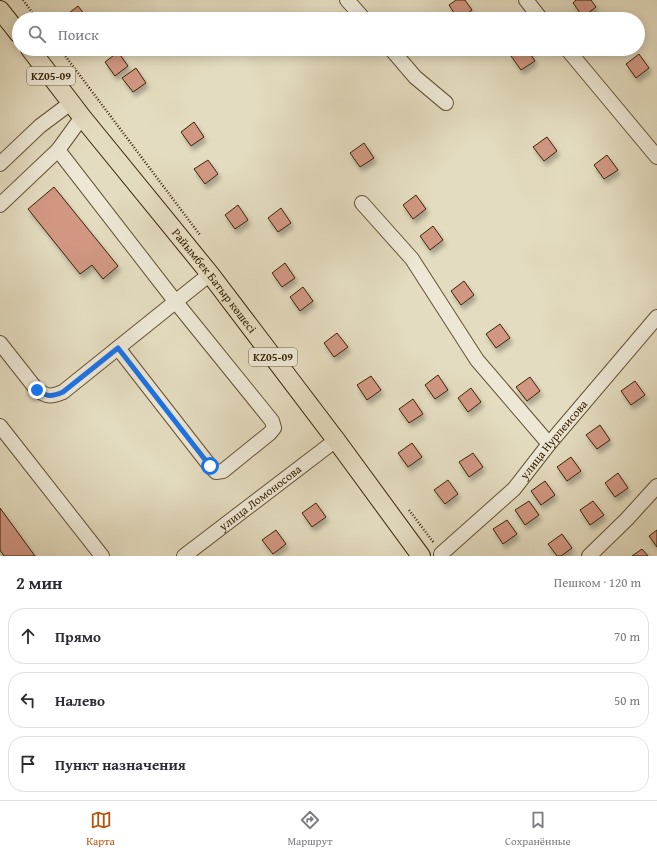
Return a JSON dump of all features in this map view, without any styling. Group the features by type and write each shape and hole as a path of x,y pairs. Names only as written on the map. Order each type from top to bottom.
{"main road":[{"path":"0,10 12,25"},
{"name":"Райымбек Батыр көшесі","path":"36,56 82,117 210,274 336,440 421,556"}],"street":[{"path":"347,0 358,12"},
{"path":"526,0 536,12"},
{"path":"397,56 415,77 446,103"},
{"path":"573,56 657,157"},
{"path":"0,164 40,126 72,102"},
{"path":"0,205 58,150 82,117"},
{"path":"58,150 175,301 272,421 274,428 270,433 223,471 216,472 118,348"},
{"path":"362,203 412,259 477,360 549,444"},
{"path":"0,343 37,390 45,395 54,396 63,392 210,274"},
{"name":"улица Нурпеисова","path":"441,554 514,489 549,444 657,317"},
{"path":"0,426 102,556"},
{"name":"улица Ломоносова","path":"184,556 336,440"},
{"path":"590,556 657,486"}],"path":[{"path":"23,0 32,12"}],"building":[{"path":"456,0 465,0 472,10 469,12 454,12 449,5"},
{"path":"576,0 591,0 596,7 590,12 579,12 573,3"},
{"path":"78,6 83,12 70,12"},
{"path":"113,56 121,56 128,66 115,76 105,62"},
{"path":"511,56 532,56 535,61 521,70"},
{"path":"636,56 640,56 649,68 636,78 626,64"},
{"path":"136,68 146,83 133,92 122,78"},
{"path":"194,122 204,137 191,146 181,132"},
{"path":"547,137 557,151 544,161 533,147"},
{"path":"364,143 374,158 360,167 350,153"},
{"path":"607,155 618,170 604,179 594,165"},
{"path":"208,160 218,174 205,184 194,169"},
{"path":"54,187 118,266 103,279 92,265 80,274 28,209"},
{"path":"416,195 426,209 413,219 403,205"},
{"path":"238,205 248,220 235,229 225,215"},
{"path":"281,208 291,223 278,232 268,218"},
{"path":"433,226 443,240 430,250 420,236"},
{"path":"285,263 295,278 282,287 272,273"},
{"path":"464,281 474,295 461,305 451,291"},
{"path":"303,287 313,301 300,311 290,297"},
{"path":"500,324 510,338 496,348 486,334"},
{"path":"337,333 348,347 334,357 324,343"},
{"path":"438,375 448,390 435,399 425,385"},
{"path":"371,376 381,390 367,400 357,385"},
{"path":"530,377 540,391 527,401 516,387"},
{"path":"635,381 645,395 631,405 621,391"},
{"path":"471,388 481,402 468,412 458,398"},
{"path":"413,399 423,414 409,423 399,409"},
{"path":"600,425 610,440 597,449 586,435"},
{"path":"412,443 422,457 408,467 398,453"},
{"path":"473,453 483,467 469,477 459,462"},
{"path":"571,457 581,471 567,481 557,467"},
{"path":"618,473 628,488 615,497 605,483"},
{"path":"448,480 458,494 445,504 434,490"},
{"path":"545,481 555,495 541,505 531,491"},
{"path":"529,501 539,515 525,525 515,510"},
{"path":"593,501 604,515 590,525 580,510"},
{"path":"316,503 326,517 312,527 302,513"},
{"path":"0,508 35,556 4,556 0,550"},
{"path":"507,520 517,534 503,544 493,529"},
{"path":"276,530 286,544 273,554 262,540"},
{"path":"657,530 657,547 649,536"},
{"path":"562,534 572,548 561,556 557,556 548,544"},
{"path":"642,549 648,556 632,556"}],"route":[{"path":"37,390 45,395 54,396 63,392 118,348 210,466"}]}
